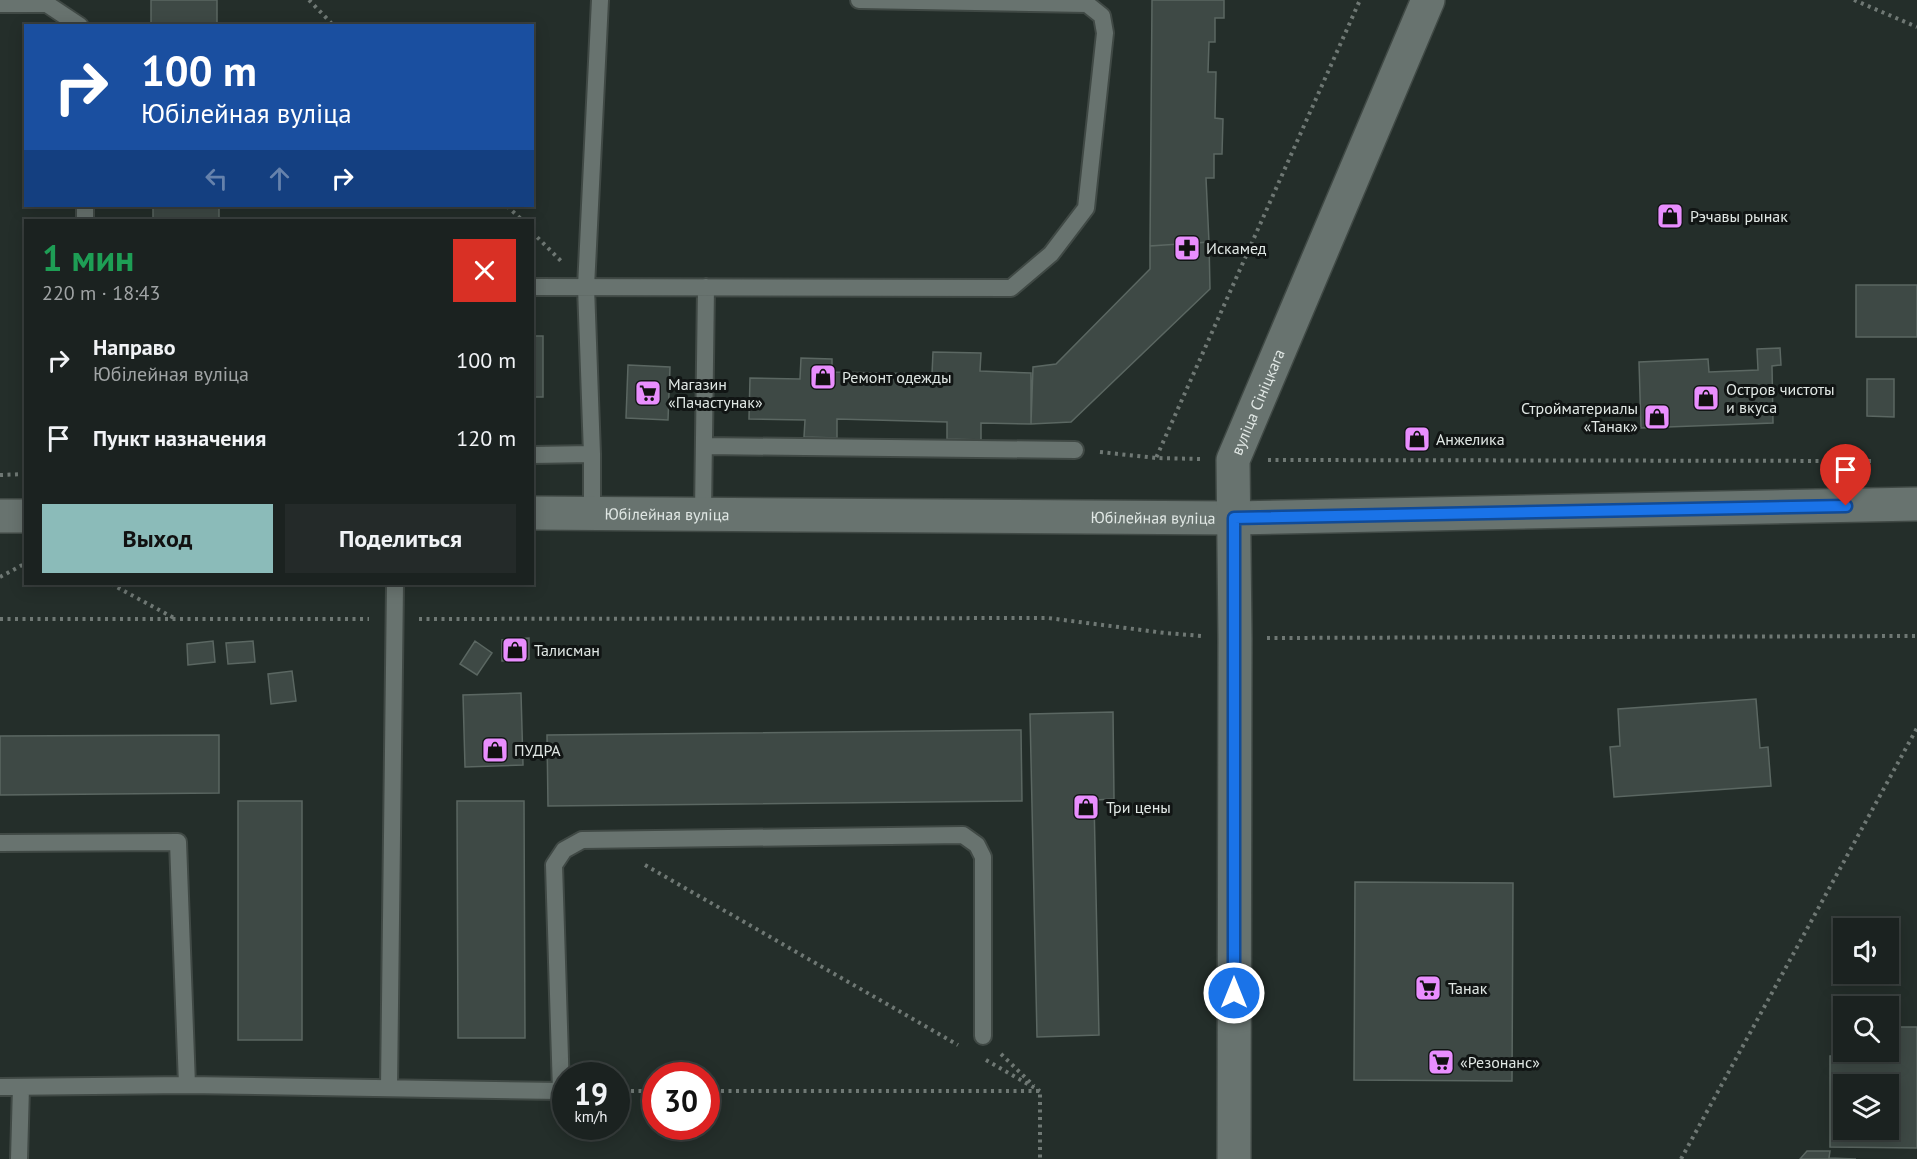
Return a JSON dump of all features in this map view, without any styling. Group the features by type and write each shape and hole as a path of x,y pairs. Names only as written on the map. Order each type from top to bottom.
{"street":[{"name":"вуліца Сініцкага","path":"1234,1159 1233,460 1428,0"},
{"name":"Юбілейная вуліца","path":"534,513 1234,518 1917,504"},
{"path":"0,516 24,516"}],"lane":[{"path":"592,514 586,287 600,0"},
{"path":"534,287 1011,288 1051,254 1086,208 1105,33 1102,16 1087,4 859,0"},
{"path":"0,4 47,4 77,24"},
{"path":"703,513 706,287"},
{"path":"705,446 1074,450"},
{"path":"534,455 592,454"},
{"path":"389,1088 394,585"},
{"path":"0,1087 187,1085 561,1091 554,865 564,850 582,840 963,836 977,844 983,857 984,1036"},
{"path":"0,843 178,842 187,1085"},
{"path":"19,1159 21,1087"}],"path":[{"path":"309,0 332,24"},
{"path":"1156,458 1360,0"},
{"path":"1854,0 1917,27"},
{"path":"508,207 521,219"},
{"path":"1074,450 1156,458 1233,460 1875,461"},
{"path":"0,475 24,474"},
{"path":"0,578 24,564"},
{"path":"113,585 176,619"},
{"path":"0,619 1048,618 1166,633 1235,638 1917,636"},
{"path":"1681,1159 1917,728"},
{"path":"645,865 967,1050"},
{"path":"984,1036 1040,1091 1040,1159"},
{"path":"977,1056 1040,1091"},
{"path":"720,1091 1040,1091"}],"building":[{"path":"151,0 217,0 217,24 151,24"},
{"path":"1152,0 1224,0 1224,18 1215,18 1215,42 1209,42 1208,72 1216,72 1215,118 1223,119 1222,154 1214,154 1214,178 1206,178 1209,242 1150,246"},
{"path":"153,207 219,207 219,219 153,219"},
{"path":"1209,242 1210,289 1071,422 1031,424 1033,367 1056,364 1150,269 1150,246"},
{"path":"1856,285 1917,285 1917,337 1856,337"},
{"path":"534,336 543,336 543,397 534,397"},
{"name":"Остров чистоты и вкуса","path":"1780,348 1781,365 1772,366 1773,423 1641,428 1639,362 1708,359 1709,372 1758,370 1757,349"},
{"path":"933,352 981,353 980,371 1031,373 1031,424 981,423 981,440 947,439 947,422 837,419 837,438 804,437 805,420 749,419 750,378 800,379 801,358 832,359 832,372 932,374"},
{"name":"Магазин «Пачастунак»","path":"628,365 670,367 668,420 626,418"},
{"path":"1867,379 1894,379 1894,417 1867,416"},
{"name":"Талисман","path":"529,638 529,659 502,661 502,640"},
{"path":"213,641 215,662 188,665 187,644"},
{"path":"253,641 255,662 228,664 226,643"},
{"path":"475,641 492,653 477,675 460,664"},
{"path":"292,671 296,701 271,704 268,674"},
{"path":"521,693 523,765 465,767 463,695"},
{"path":"1756,699 1760,748 1768,747 1771,786 1614,797 1610,747 1620,746 1618,709"},
{"path":"1113,712 1114,799 1094,800 1099,1035 1037,1037 1030,714"},
{"path":"1021,730 1022,801 548,806 547,735"},
{"path":"219,735 219,793 0,795 0,736"},
{"path":"238,801 302,801 302,1040 238,1040"},
{"path":"457,801 524,801 525,1038 458,1038"},
{"path":"1355,882 1513,883 1512,1081 1354,1080"},
{"path":"1899,1027 1917,1027 1917,1148 1830,1147 1830,1056 1833,1056 1833,1062 1899,1062"},
{"path":"1807,1151 1830,1151 1829,1158 1856,1159 1800,1159"}],"place":[{"name":"Рэчавы рынак","path":"1670,216"},
{"name":"Искамед","path":"1187,248"},
{"name":"Ремонт одежды","path":"823,377"},
{"name":"Магазин «Пачастунак»","path":"648,393"},
{"name":"Остров чистоты и вкуса","path":"1706,398"},
{"name":"Стройматериалы «Танак»","path":"1657,417"},
{"name":"Анжелика","path":"1417,439"},
{"name":"Талисман","path":"515,650"},
{"name":"ПУДРА","path":"495,750"},
{"name":"Три цены","path":"1086,807"},
{"name":"Танак","path":"1428,988"},
{"name":"«Резонанс»","path":"1441,1062"}],"route":[{"path":"1234,993 1234,518 1846,506"}]}
